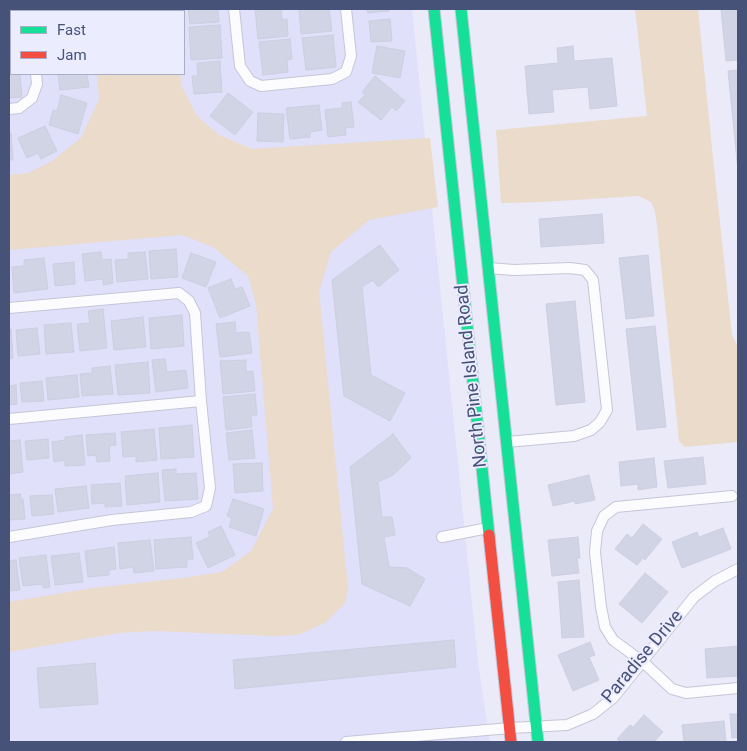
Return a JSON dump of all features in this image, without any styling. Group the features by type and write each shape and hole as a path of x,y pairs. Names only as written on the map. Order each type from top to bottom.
{"main road":[{"name":"North Pine Island Road","path":"434,9 511,742"},
{"name":"North Pine Island Road","path":"460,9 538,742"}],"street":[{"path":"234,9 240,66 250,81 261,86 332,79 346,72 351,56 346,9"},
{"path":"9,109 18,108 32,98 37,84 36,75"},
{"path":"488,268 514,270 570,268 585,270 593,280 607,410 600,422 591,430 574,436 506,442"},
{"path":"9,308 179,293 189,301 195,313 201,401 210,488 206,506 191,512 112,520 9,537"},
{"path":"9,418 201,401"},
{"path":"732,496 616,507 604,516 597,531 595,552 605,627 613,640 672,688 686,693 738,688"},
{"path":"442,537 488,528"},
{"name":"Paradise Drive","path":"346,742 567,725 593,714 613,698 694,597 715,581 738,569"}],"shaded area":[{"path":"9,9 412,9 478,662 490,742 9,742"},
{"path":"93,9 174,9 174,10"},
{"path":"635,9 698,9 732,335 738,347 738,442 685,447 679,441 657,225 651,202 639,196 501,203 496,130 647,116"},
{"path":"97,75 180,75 181,85 197,116 219,135 252,149 430,138 438,207 369,220 331,252 319,291 348,588 345,603 325,623 298,635 273,636 154,631 119,633 9,652 9,602 93,588 222,572 251,551 273,509 256,304 248,276 213,247 182,235 9,250 9,175 28,173 52,161 81,138 99,99"}],"building":[{"path":"9,9 12,9 10,10 9,26"},
{"path":"50,9 80,9 80,10"},
{"path":"188,9 218,9 219,22 190,24"},
{"path":"255,9 281,9 282,20 287,19 288,36 258,39"},
{"path":"299,9 329,9 332,31 301,34"},
{"path":"367,9 389,9 389,11 368,13"},
{"path":"721,9 738,9 738,60 726,61"},
{"path":"390,19 392,41 371,42 369,21"},
{"path":"220,25 222,58 191,60 189,27"},
{"path":"9,33 10,33 10,62"},
{"path":"333,35 336,67 306,70 302,38"},
{"path":"290,39 292,59 287,60 288,72 263,75 259,42"},
{"path":"377,46 405,51 400,78 372,73"},
{"path":"573,46 574,61 612,58 617,106 590,109 588,87 552,90 554,112 529,114 525,66 558,63 557,48"},
{"path":"220,61 222,92 194,94 192,76 198,76 197,63"},
{"path":"10,66 10,75 20,75 22,97 9,98"},
{"path":"738,70 738,171 728,71"},
{"path":"58,75 87,75 89,87 60,90"},
{"path":"375,76 405,101 396,111 392,107 381,120 358,102 365,95 362,92"},
{"path":"228,93 253,112 235,135 210,116"},
{"path":"61,95 87,103 78,134 49,125 53,110 57,111"},
{"path":"351,102 354,127 345,128 346,135 328,137 325,110 342,108 342,103"},
{"path":"319,105 322,130 310,132 310,137 290,139 286,108"},
{"path":"258,113 284,114 283,142 257,141"},
{"path":"45,126 57,151 41,159 38,153 27,158 18,138"},
{"path":"9,133 11,133 13,160 9,160"},
{"path":"602,214 604,243 541,247 539,219"},
{"path":"380,245 399,270 378,287 373,280 362,287 371,375 405,393 390,421 344,396 332,280"},
{"path":"176,249 178,277 151,279 149,251"},
{"path":"101,252 102,260 111,259 113,283 103,285 103,279 85,281 82,254"},
{"path":"145,252 148,279 117,282 115,260 128,259 128,253"},
{"path":"191,253 216,262 206,287 182,278"},
{"path":"648,255 654,316 626,319 619,258"},
{"path":"44,258 48,289 14,293 12,267 24,266 24,260"},
{"path":"74,262 75,284 55,286 53,264"},
{"path":"231,279 235,289 242,287 250,306 220,318 208,288"},
{"path":"575,301 585,402 556,405 546,304"},
{"path":"103,309 107,348 80,351 77,324 90,323 88,311"},
{"path":"182,315 184,346 151,349 149,318"},
{"path":"143,317 146,347 114,350 111,321"},
{"path":"235,322 236,333 249,332 252,353 220,357 216,324"},
{"path":"71,323 74,352 46,354 44,325"},
{"path":"655,326 666,427 637,430 626,329"},
{"path":"37,328 40,354 18,356 16,330"},
{"path":"9,329 11,329 13,358 9,359"},
{"path":"165,359 167,372 186,370 188,388 156,392 152,360"},
{"path":"246,360 246,372 253,371 255,391 223,394 220,361"},
{"path":"148,362 150,393 118,395 115,365"},
{"path":"110,366 113,394 82,396 80,374 92,373 92,368"},
{"path":"77,375 79,397 48,400 46,378"},
{"path":"42,381 44,401 22,402 20,383"},
{"path":"16,385 17,404 9,405 9,386"},
{"path":"255,394 257,415 251,415 252,427 226,430 223,397"},
{"path":"192,425 194,457 161,459 159,428"},
{"path":"154,429 157,460 136,462 136,456 123,457 121,432"},
{"path":"252,430 255,458 229,460 226,433"},
{"path":"115,433 116,445 109,446 110,461 97,462 96,455 88,456 86,435"},
{"path":"393,434 411,458 393,475 378,482 382,517 392,517 395,535 384,537 389,567 407,568 425,579 410,606 362,584 350,467"},
{"path":"82,435 85,465 65,466 65,460 54,462 52,442 65,440 65,437"},
{"path":"48,439 49,458 27,460 25,441"},
{"path":"20,440 23,472 9,474 9,441"},
{"path":"703,457 706,484 668,488 664,461"},
{"path":"654,458 657,487 638,490 638,484 621,486 619,462"},
{"path":"262,463 263,491 235,493 233,464"},
{"path":"176,469 176,474 196,473 198,499 165,501 162,470"},
{"path":"158,473 160,502 127,505 125,476"},
{"path":"589,475 595,500 575,504 575,501 553,506 548,485"},
{"path":"120,483 122,506 105,507 105,503 92,504 91,485"},
{"path":"86,486 89,508 58,512 55,489"},
{"path":"20,494 21,499 23,499 25,519 9,520 9,495"},
{"path":"52,495 54,514 32,516 30,496"},
{"path":"233,499 264,509 256,536 229,527 232,518 227,516"},
{"path":"643,524 662,539 645,560 643,558 637,565 615,549 627,534 632,538"},
{"path":"221,526 235,555 208,568 196,543 210,537 208,532"},
{"path":"723,528 731,549 682,568 672,542 697,532 699,537"},
{"path":"191,537 193,559 187,559 187,567 156,569 154,540"},
{"path":"578,537 580,558 577,558 579,573 552,576 548,540"},
{"path":"150,540 154,571 134,573 133,567 120,569 118,543"},
{"path":"114,547 116,569 109,570 109,575 88,577 85,551"},
{"path":"79,553 83,582 55,585 51,556"},
{"path":"46,555 50,587 43,588 43,584 23,586 19,558"},
{"path":"16,560 20,590 9,591 9,561"},
{"path":"645,573 668,592 642,623 619,604"},
{"path":"579,580 584,637 562,638 558,582"},
{"path":"454,640 456,667 235,689 233,660"},
{"path":"590,642 595,655 589,657 599,680 573,691 558,655"},
{"path":"738,646 738,676 707,678 705,649"},
{"path":"95,663 98,704 40,708 37,668"},
{"path":"730,714 738,714 738,737 732,738"},
{"path":"644,715 663,732 654,742 621,742 617,739 630,725 633,727"},
{"path":"724,721 726,742 684,742 682,725"}],"traffic: fast":[{"path":"434,9 489,535"},
{"path":"461,9 538,742"}],"traffic: jam":[{"path":"489,535 511,742"}]}
